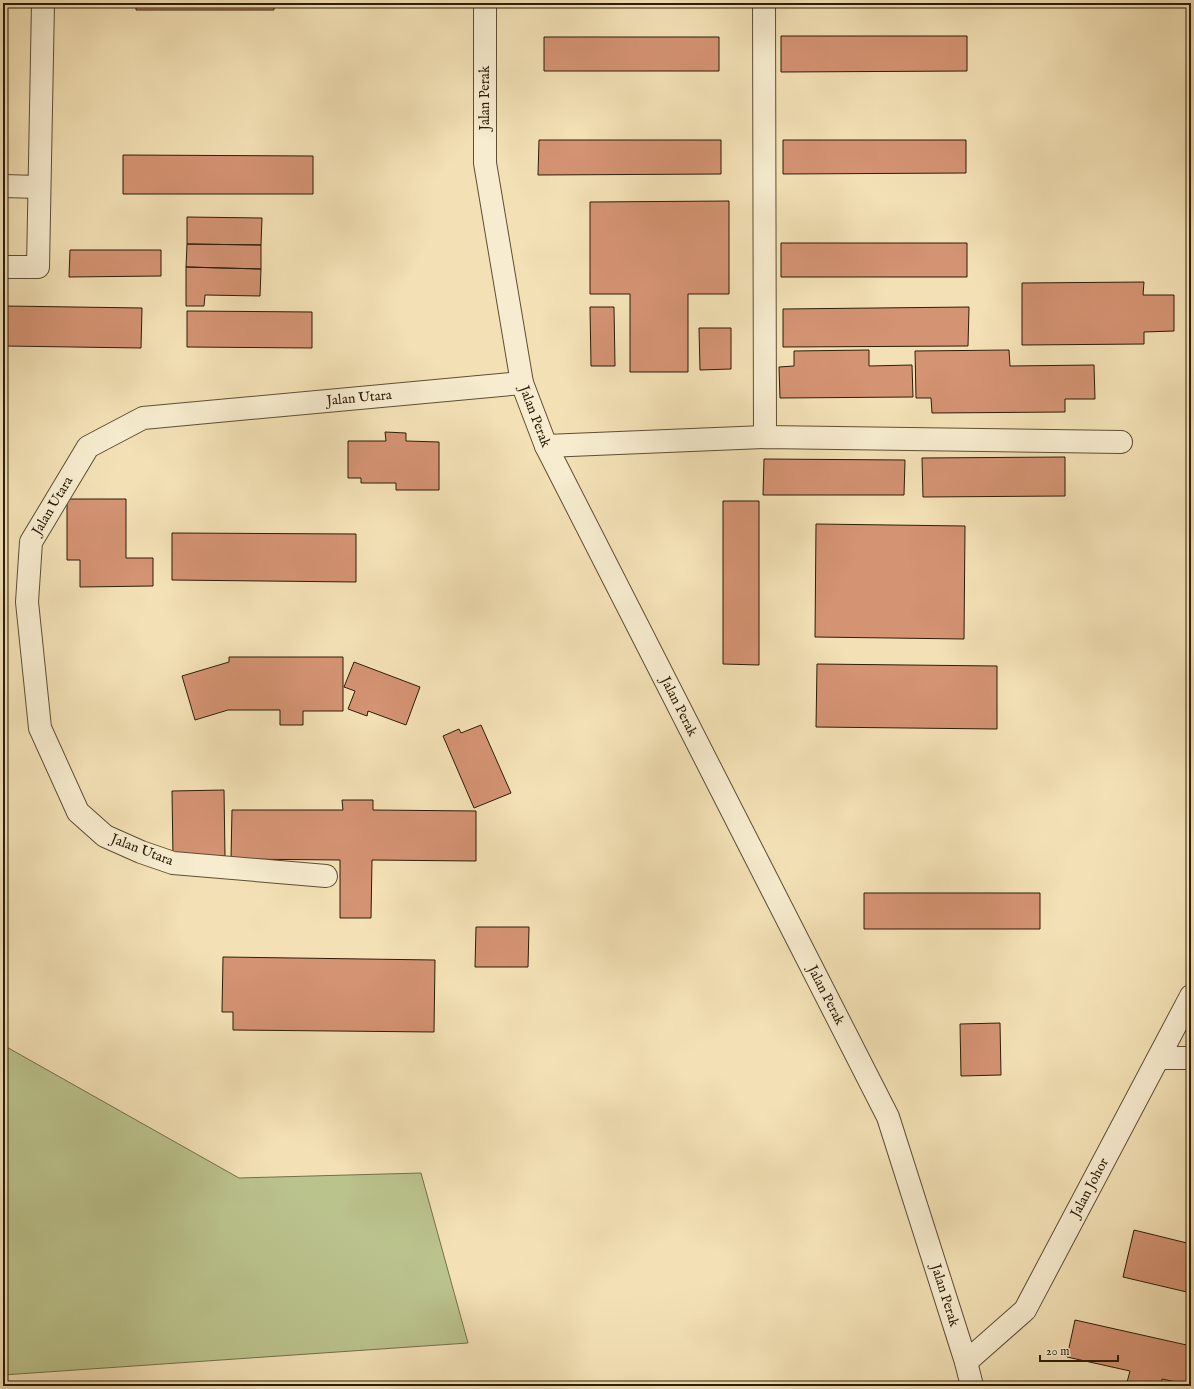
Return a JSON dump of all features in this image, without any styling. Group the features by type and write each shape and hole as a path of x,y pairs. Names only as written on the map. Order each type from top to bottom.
{"street":[{"path":"3,267 38,267 43,3"},
{"name":"Jalan Perak","path":"484,3 485,163 522,383 546,446 888,1117 966,1362 972,1386"},
{"path":"764,3 765,437"},
{"path":"3,186 39,187"},
{"name":"Jalan Utara","path":"326,876 173,863 141,852 105,836 78,812 40,728 27,602 31,542 88,447 143,418 522,383"},
{"path":"546,446 765,437 1121,442"},
{"name":"Jalan Johor","path":"966,1362 1025,1310 1191,996"},
{"path":"1159,1058 1191,1058"}],"green space":[{"path":"3,1045 239,1178 421,1173 468,1343 3,1375"}],"building":[{"path":"136,3 274,3 274,10 136,10"},
{"path":"339,3 404,3 404,4 339,5"},
{"path":"781,36 967,36 967,71 781,72"},
{"path":"544,37 719,37 719,71 544,71"},
{"path":"539,140 721,140 721,174 538,175"},
{"path":"783,140 966,140 966,173 783,174"},
{"path":"123,155 313,156 313,194 123,194"},
{"path":"729,201 729,294 688,294 688,372 630,372 630,294 590,294 590,202"},
{"path":"187,217 262,218 261,245 187,244"},
{"path":"781,243 967,243 967,277 781,277"},
{"path":"187,244 261,245 261,269 186,267"},
{"path":"70,250 161,250 161,276 69,277"},
{"path":"186,267 261,269 260,296 205,295 204,306 186,306"},
{"path":"1144,282 1143,295 1174,295 1174,331 1144,332 1144,344 1022,345 1022,283"},
{"path":"6,306 142,308 141,348 5,346"},
{"path":"590,307 614,307 615,366 591,366"},
{"path":"969,307 968,346 783,347 783,309"},
{"path":"187,311 312,312 312,348 187,347"},
{"path":"699,328 731,328 731,369 700,370"},
{"path":"869,350 869,366 912,365 913,397 780,398 779,367 794,366 794,351"},
{"path":"1009,350 1010,366 1094,365 1095,399 1065,399 1065,412 932,413 931,398 916,398 915,351"},
{"path":"385,432 406,433 406,441 439,442 439,490 396,490 396,483 361,483 361,478 348,478 348,441 386,441"},
{"path":"1065,457 1065,496 923,497 922,458"},
{"path":"764,459 905,460 904,495 763,495"},
{"path":"67,499 126,499 126,558 153,558 153,586 80,587 80,560 67,560"},
{"path":"723,501 759,501 759,665 723,664"},
{"path":"816,524 965,526 964,639 815,637"},
{"path":"172,533 356,534 356,582 172,580"},
{"path":"229,657 343,657 343,711 303,711 303,725 280,725 280,710 228,710 195,720 182,676 229,662"},
{"path":"354,662 420,687 406,725 368,711 367,716 348,709 355,691 344,687"},
{"path":"817,664 997,666 997,729 816,727"},
{"path":"481,725 511,793 474,808 443,736 459,729 461,733"},
{"path":"224,790 225,856 173,857 172,791"},
{"path":"342,800 373,800 373,810 476,811 476,861 372,860 371,918 340,918 340,860 231,859 232,810 343,810"},
{"path":"864,893 1040,893 1040,929 864,929"},
{"path":"476,927 529,927 528,967 475,967"},
{"path":"223,957 435,960 434,1032 233,1030 233,1012 222,1012"},
{"path":"1000,1023 1001,1075 961,1076 960,1024"},
{"path":"1134,1230 1191,1244 1191,1293 1123,1277"},
{"path":"1075,1320 1191,1346 1191,1385 1162,1379 1161,1386 1126,1386 1130,1371 1067,1357"}]}
